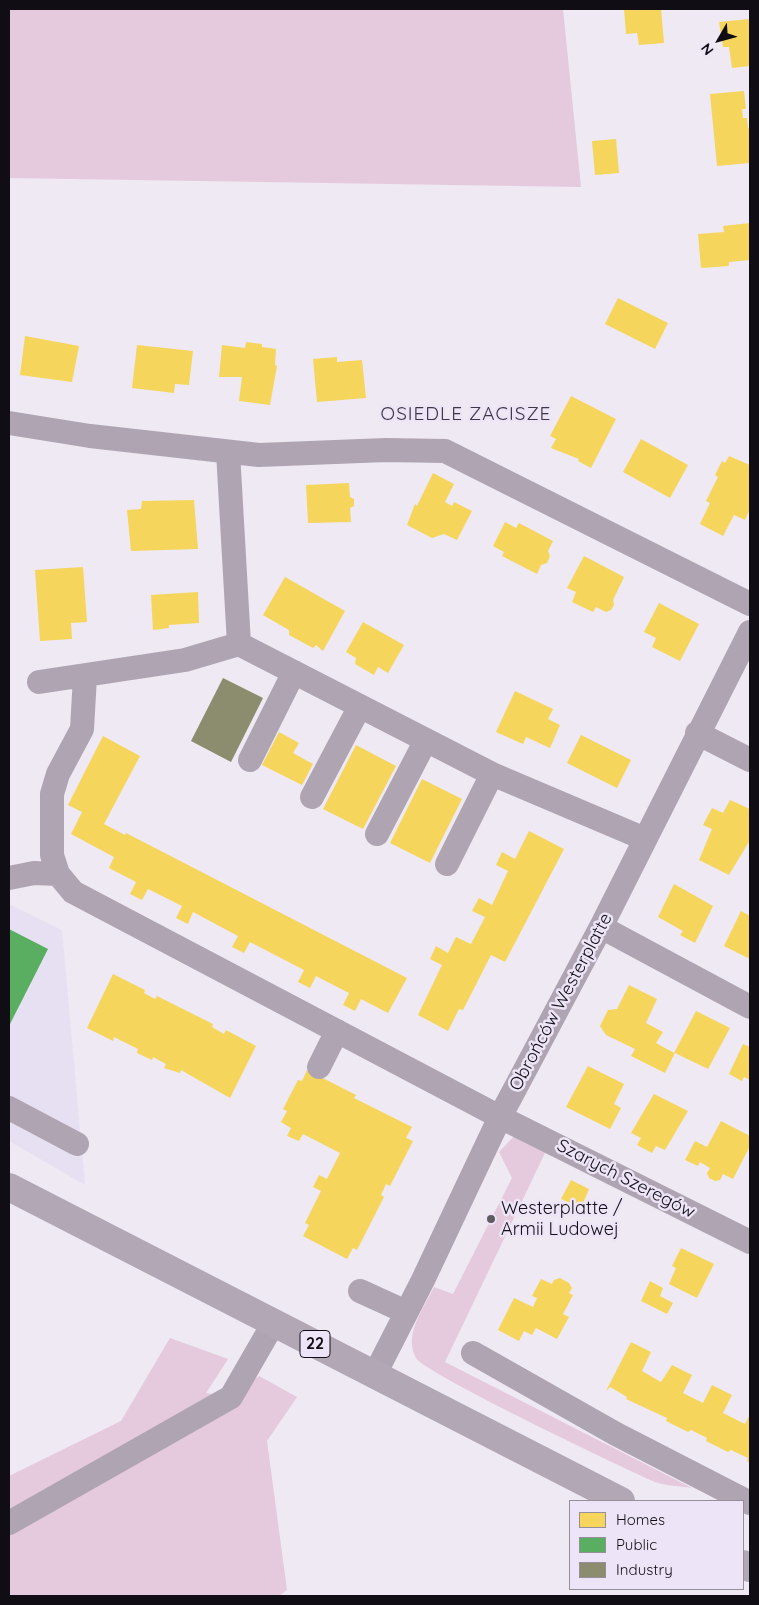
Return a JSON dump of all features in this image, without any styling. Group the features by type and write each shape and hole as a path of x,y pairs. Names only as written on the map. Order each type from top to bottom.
{"main road":[{"name":"22","path":"9,1187 619,1500"}],"street":[{"path":"9,423 90,436 259,454 386,450 445,451 750,604"},
{"path":"228,452 239,644"},
{"name":"Obrońców Westerplatte","path":"374,1374 500,1117 601,927 697,733 750,632"},
{"path":"39,682 85,677 185,660 239,644 492,774 645,838"},
{"path":"250,760 294,672"},
{"path":"9,878 34,873 58,874 52,855 52,794 58,774 82,729 85,677"},
{"path":"312,797 360,706"},
{"path":"697,733 750,760"},
{"path":"377,834 426,740"},
{"path":"447,864 492,774"},
{"name":"Szarych Szeregów","path":"58,874 73,892 500,1117 750,1242"},
{"path":"601,927 750,1007"},
{"path":"319,1067 337,1032"},
{"path":"9,1108 77,1144"},
{"path":"360,1290 406,1312"},
{"path":"9,1523 232,1397 273,1324"},
{"path":"473,1353 616,1434 750,1503"}],"shaded area":[{"path":"9,9 563,9 581,187 9,178"},
{"path":"9,904 62,930 85,1185 9,1141"},
{"path":"522,1128 545,1153 445,1362 692,1488 655,1482 636,1474 452,1382 416,1358 412,1340 413,1331 420,1312 434,1287 453,1294 512,1178 499,1152"},
{"path":"170,1338 228,1359 206,1393 232,1397 259,1376 297,1397 267,1441 287,1590 279,1596 9,1596 9,1476 121,1421"}],"building: Homes":[{"path":"624,9 661,9 664,43 639,45 637,33 626,34"},
{"path":"750,19 750,66 732,68 729,47 723,47 719,22"},
{"path":"744,91 746,109 742,109 743,118 747,118 748,128 750,128 750,163 717,166 710,94"},
{"path":"616,139 619,173 595,175 592,141"},
{"path":"750,223 750,260 729,262 729,266 701,268 698,234 724,232 723,226"},
{"path":"618,298 668,323 655,349 605,324"},
{"path":"25,336 79,346 72,382 20,375"},
{"path":"246,342 262,344 262,347 276,349 275,365 277,366 270,405 239,401 242,377 219,377 222,345 245,348"},
{"path":"137,345 193,351 189,385 175,384 174,393 132,388"},
{"path":"337,357 337,362 362,360 366,398 317,402 313,359"},
{"path":"571,396 616,419 591,468 578,461 579,459 551,448 556,439 550,436"},
{"path":"641,439 688,465 670,498 623,472"},
{"path":"729,456 750,465 750,509 745,520 734,515 723,536 700,524 710,503 706,501 718,477 715,475 722,461 725,463"},
{"path":"433,473 454,484 445,502 452,506 454,502 472,511 457,540 444,534 432,538 407,525 415,504 417,506"},
{"path":"349,483 350,497 354,499 354,506 350,508 351,522 308,523 306,485"},
{"path":"194,500 198,549 131,551 127,510 141,509 142,501"},
{"path":"505,522 516,528 519,523 553,541 548,551 550,556 547,563 541,565 537,574 502,556 504,552 493,546"},
{"path":"584,556 624,577 613,600 614,605 611,610 606,612 596,607 593,612 572,602 576,592 567,588"},
{"path":"83,567 87,622 71,623 72,639 40,641 35,570"},
{"path":"285,577 345,611 323,651 316,645 313,648 289,635 289,630 263,615"},
{"path":"198,592 199,623 169,625 169,628 153,630 151,595"},
{"path":"659,603 699,624 680,661 652,647 656,638 644,632"},
{"path":"363,622 404,645 388,673 378,667 374,675 355,664 356,658 346,652"},
{"path":"515,691 553,709 548,719 560,725 550,748 526,737 523,744 496,732"},
{"path":"279,732 299,743 293,753 313,764 302,785 262,765"},
{"path":"581,735 631,760 617,788 567,763"},
{"path":"103,736 140,756 104,824 125,835 126,833 407,978 388,1013 361,999 355,1011 343,1005 349,993 316,976 310,988 298,982 304,970 250,942 244,953 232,947 238,936 193,912 188,924 176,918 182,906 148,889 142,900 130,894 136,882 109,868 114,857 71,834 82,812 68,805"},
{"path":"356,745 396,766 363,829 323,809"},
{"path":"422,779 462,799 430,863 390,843"},
{"path":"730,800 750,809 750,840 729,875 699,860 712,829 703,825 712,808 723,813"},
{"path":"529,831 564,849 505,962 491,955 463,1010 459,1009 448,1031 418,1015 442,965 430,959 436,946 448,953 456,937 471,944 485,917 472,911 479,898 492,905 508,871 496,865 502,852 515,859"},
{"path":"674,884 713,906 695,943 680,935 683,931 658,917"},
{"path":"741,911 750,916 750,959 724,946"},
{"path":"113,974 145,990 144,993 155,999 157,996 213,1024 212,1027 224,1034 226,1030 256,1046 230,1098 181,1070 180,1073 164,1068 166,1064 153,1057 152,1060 137,1053 138,1049 114,1037 113,1041 87,1028"},
{"path":"629,985 657,999 646,1023 663,1032 656,1043 674,1053 696,1011 730,1028 708,1069 675,1053 665,1073 631,1056 635,1049 606,1035 600,1026 608,1010 617,1009"},
{"path":"743,1044 750,1047 750,1080 744,1077 742,1081 729,1074"},
{"path":"588,1066 624,1084 614,1104 621,1108 610,1129 566,1107"},
{"path":"307,1070 356,1095 354,1098 412,1127 406,1138 413,1141 390,1186 386,1184 381,1195 384,1197 357,1250 353,1248 347,1259 303,1236 309,1225 305,1223 321,1191 313,1187 319,1175 327,1179 340,1153 303,1134 299,1141 287,1136 291,1128 281,1122 287,1111 283,1109 298,1080 302,1081"},
{"path":"654,1094 688,1111 665,1150 656,1146 652,1153 637,1145 641,1138 631,1133"},
{"path":"721,1121 750,1136 750,1146 733,1179 723,1174 720,1180 715,1181 709,1178 707,1173 710,1168 700,1162 698,1166 685,1160 695,1141 707,1147"},
{"path":"571,1180 589,1189 581,1208 561,1199"},
{"path":"681,1248 714,1264 697,1298 669,1284 676,1268 672,1266"},
{"path":"560,1278 569,1283 572,1288 569,1293 573,1295 563,1314 569,1317 557,1339 536,1328 532,1335 524,1331 519,1341 498,1330 514,1298 533,1307 537,1298 532,1296 541,1279 552,1284 554,1280"},
{"path":"650,1281 663,1288 660,1296 673,1303 667,1314 641,1301"},
{"path":"631,1342 651,1352 642,1371 661,1382 672,1365 692,1375 683,1393 703,1403 712,1385 732,1395 723,1413 745,1424 750,1414 750,1463 747,1461 748,1458 731,1450 728,1452 706,1441 707,1438 691,1430 688,1432 666,1421 667,1418 626,1399 627,1397 610,1387 606,1391"}],"building: Public":[{"path":"9,929 48,949 9,1026"}],"building: Industry":[{"path":"223,678 263,698 231,762 191,741"}],"place":[{"name":"Westerplatte / Armii Ludowej","path":"491,1219"}],"district":[{"name":"OSIEDLE ZACISZE","path":"466,414"}]}
